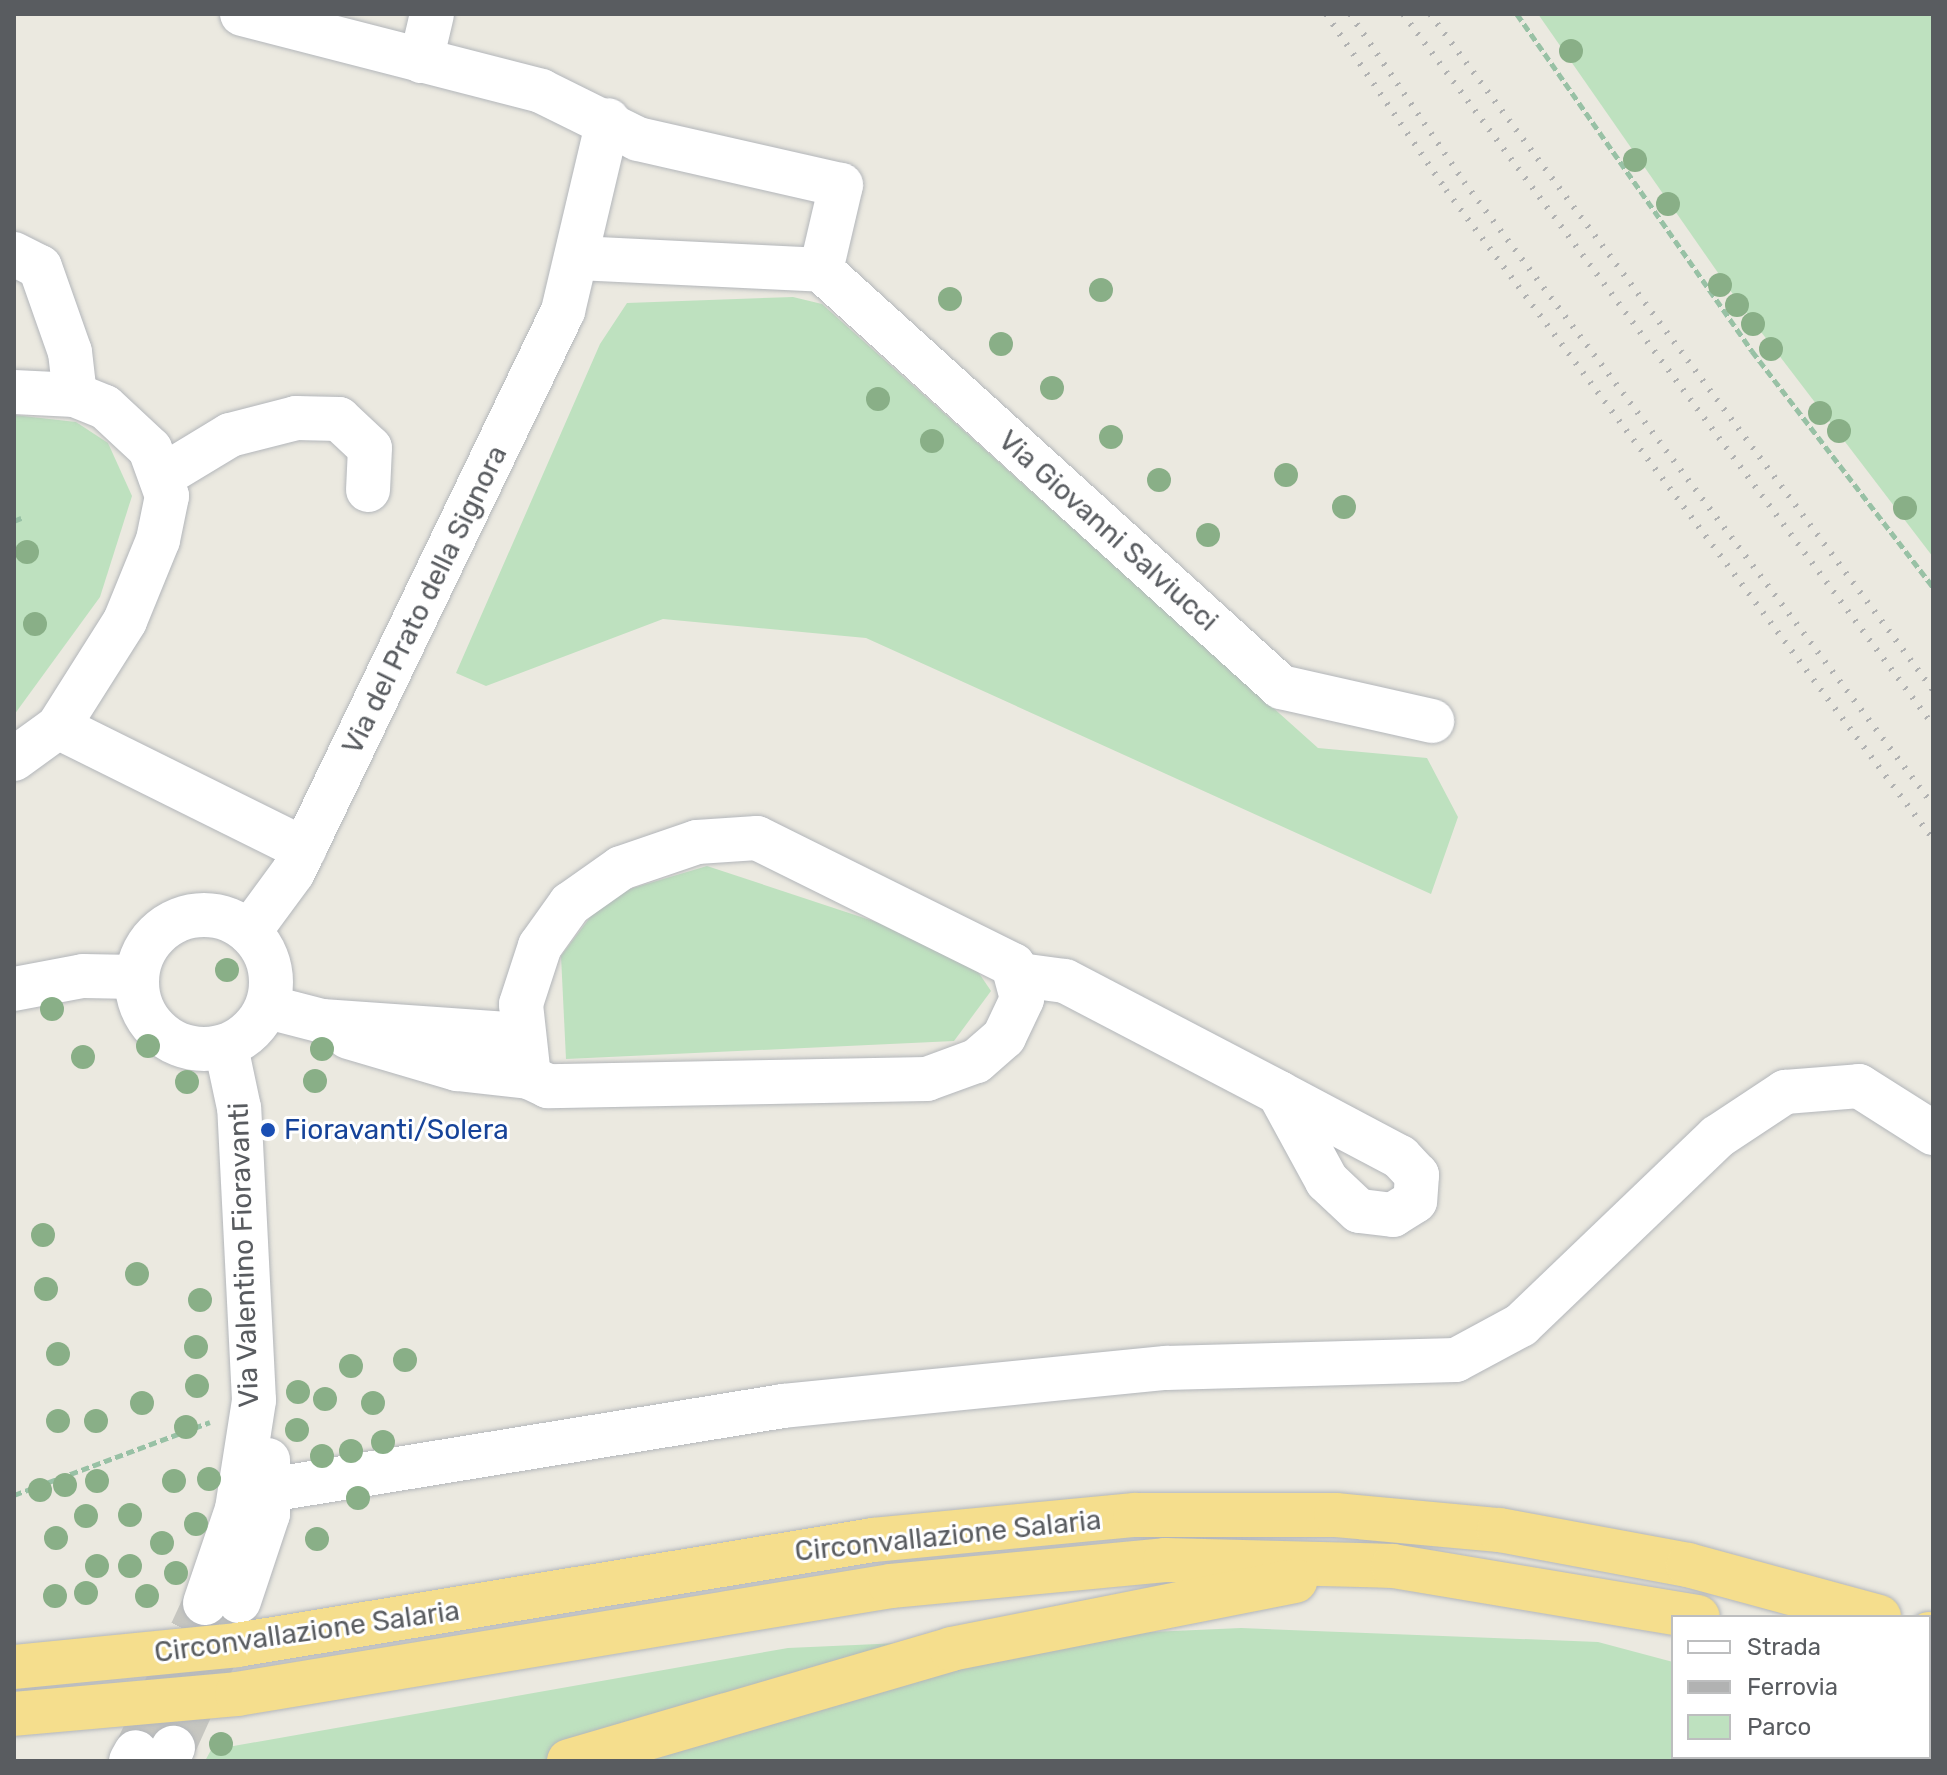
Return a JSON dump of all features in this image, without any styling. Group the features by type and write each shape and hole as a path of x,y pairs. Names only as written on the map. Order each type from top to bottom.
{"highway":[{"name":"Circonvallazione Salaria","path":"14,1667 117,1659 873,1540 1149,1515 1336,1515 1499,1530 1688,1565 1872,1615"},
{"name":"Circonvallazione Salaria","path":"14,1714 237,1694 784,1601 1027,1570 1179,1560 1393,1566 1686,1615"},
{"path":"569,1761 1000,1637 1393,1566"},
{"path":"14,1638 117,1659"}],"street":[{"path":"242,14 541,91 608,120 638,139 841,185 821,270 579,258"},
{"path":"421,61 432,14"},
{"name":"Via del Prato della Signora","path":"249,932 304,849 538,366 579,258 608,120"},
{"path":"14,254 40,267 70,352 75,395"},
{"name":"Via Giovanni Salviucci","path":"821,270 1281,687 1432,721"},
{"path":"14,392 75,395 130,426 164,475 158,540 142,584 58,727 14,759"},
{"path":"164,475 230,435 296,418 339,419 370,448 368,490"},
{"path":"58,727 304,849"},
{"path":"1020,975 1022,999 1004,1037 976,1061 927,1079 548,1086 526,1056 521,1004 540,946 570,904 621,868 697,842 757,838 949,928 1020,975 1065,981 1279,1093"},
{"path":"217,916 249,932 270,966 268,1007 249,1033 226,1047 186,1048 169,1040 145,1016 136,977 155,936 176,921 217,916"},
{"path":"14,989 83,976 136,977"},
{"path":"268,1007 322,1021 526,1056"},
{"name":"Via Valentino Fioravanti","path":"226,1047 239,1108 254,1400 222,1602 261,1542 269,1490"},
{"path":"254,1400 269,1490 783,1406 1166,1368 1456,1360 1521,1325 1717,1137 1785,1092 1859,1086 1933,1133"}],"path":[{"path":"1517,14 1743,339 1933,587"},
{"path":"14,1495 213,1421 215,1437"}],"green space":[{"path":"1538,14 1933,14 1933,557 1739,303"},
{"path":"793,297 822,304 1318,748 1427,758 1458,817 1431,894 866,638 663,619 486,686 456,673 600,344 627,303"},
{"path":"14,415 76,422 108,443 132,496 100,597 14,715"},
{"path":"707,866 964,951 991,991 954,1041 566,1059 561,956 606,896"},
{"path":"1241,1628 1598,1642 1671,1661 1671,1759 1931,1759 1931,1749 1933,1761 205,1761 211,1750 788,1648"}],"tunnel":[{"path":"136,1752 205,1603"},
{"path":"173,1748 233,1615"}],"railway":[{"path":"1326,14 1446,190 1933,839"},
{"path":"1350,14 1464,182 1933,805"},
{"path":"1403,14 1933,725"},
{"path":"1430,14 1933,690"}],"place":[{"name":"Fioravanti/Solera","path":"268,1130"}]}
